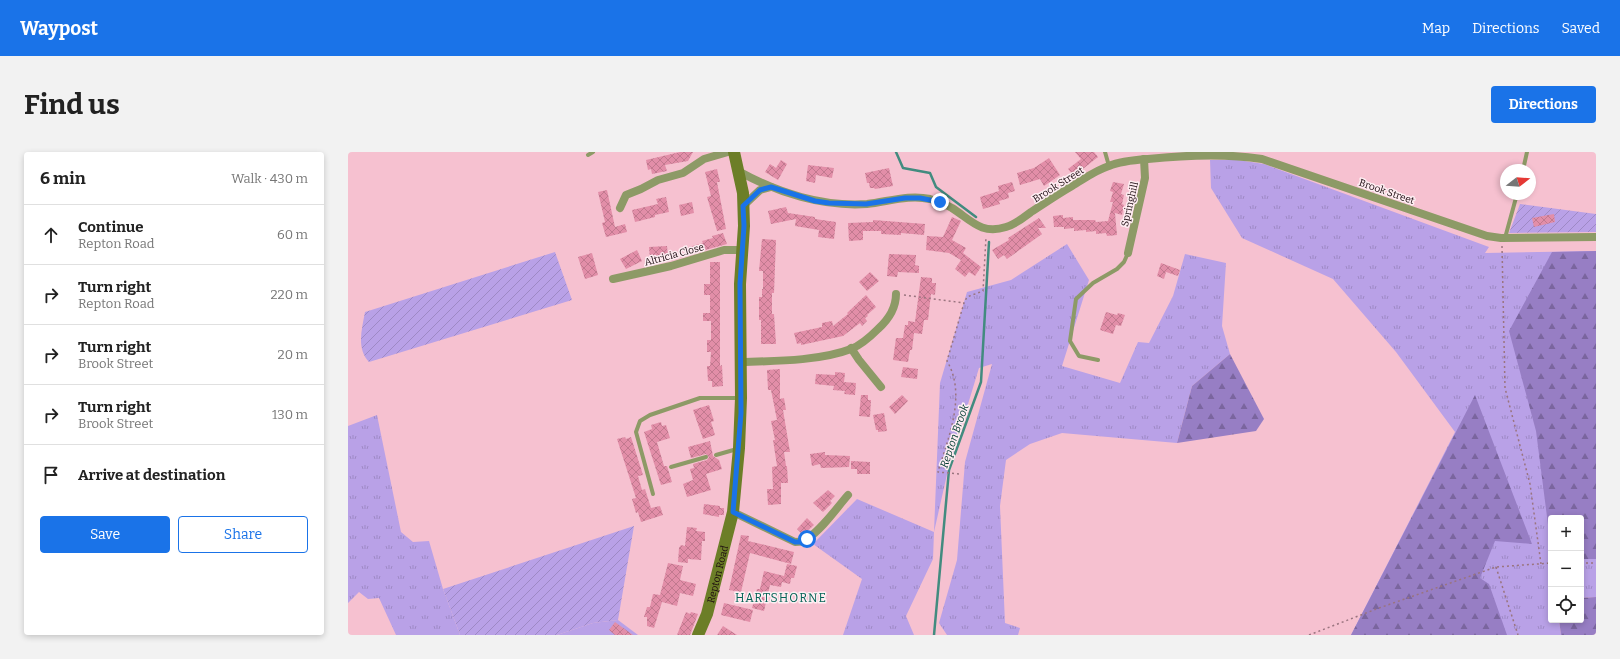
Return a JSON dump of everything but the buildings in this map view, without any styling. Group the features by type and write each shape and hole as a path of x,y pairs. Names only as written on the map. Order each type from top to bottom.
{"street":[{"path":"620,208 626,194 641,190 658,180 683,173 704,159 728,152"},
{"name":"Repton Road","path":"698,635 709,606 733,512 739,448 741,398 740,284 741,250 744,226 744,193 734,152"},
{"name":"Brook Street","path":"986,229 995,230 1018,222 1064,190 1109,166 1144,159 1208,154 1238,155 1262,159 1486,236 1503,238 1596,237"},
{"name":"Springhill","path":"1128,253 1145,178 1144,159"},
{"path":"740,172 771,187 815,201 866,204 905,198 928,199 951,208 976,226 986,229"},
{"path":"743,206 760,190 771,187"},
{"name":"Altricia Close","path":"613,279 671,266 724,250 741,250"},
{"path":"741,362 799,359 851,348 863,342 884,324 896,303 896,294"},
{"path":"851,348 881,387"},
{"path":"733,512 795,542 802,542 820,527 848,496"}],"lane":[{"path":"588,155 593,152"},
{"path":"1105,152 1109,166"},
{"path":"1524,164 1527,152"},
{"path":"1503,238 1515,200"},
{"path":"1098,360 1079,356 1070,341 1076,299 1093,283 1117,269 1124,262 1128,253"},
{"path":"653,494 636,432 640,421 650,415 700,398 741,398"},
{"path":"716,454 739,448"},
{"path":"671,467 706,458"}],"path":[{"path":"960,474 938,472 956,406 953,371 947,361 964,302 967,297 983,291 986,229"},
{"path":"1503,238 1505,388 1530,484 1541,564"},
{"path":"896,294 964,302"},
{"path":"1309,635 1378,608 1496,567 1548,563"},
{"path":"1584,563 1596,563"},
{"path":"1496,567 1518,635"}],"green space":[{"path":"1210,160 1238,160 1264,164 1489,247 1485,253 1596,251 1596,597 1584,598 1584,515 1548,515 1548,623 1559,623 1561,635 1351,635 1455,432 1396,352 1333,279 1242,238 1211,188"},
{"path":"1520,204 1596,214 1596,232 1509,233"},
{"path":"1067,244 1089,280 1062,366 1120,383 1138,342 1149,343 1173,296 1185,254 1226,263 1222,326 1230,354 1192,386 1177,443 1062,433 1030,444 1006,460 1000,506 1005,623 1020,628 1018,635 947,635 939,623 957,560 965,462 992,364 979,368 948,470 934,532 940,383 967,292 1011,280"},
{"path":"1596,251 1596,559 1584,559 1584,515 1548,515 1548,525 1536,431 1509,331 1552,252"},
{"path":"555,252 572,300 369,362 365,357 362,351 361,338 365,312"},
{"path":"1230,354 1264,419 1256,431 1177,443 1192,386"},
{"path":"1475,395 1532,544 1495,541 1480,578 1489,584 1507,635 1351,635"},
{"path":"377,415 401,532 413,542 429,541 443,589 460,635 396,635 379,598 368,599 359,592 348,603 348,426"},
{"path":"857,499 934,532 933,559 906,616 914,635 843,635 862,579 813,544"},
{"path":"634,526 618,620 593,623 557,635 460,635 443,589"},
{"path":"1596,597 1596,635 1561,635 1559,623 1584,623 1584,598"},
{"path":"618,620 638,635 557,635 593,623"}],"waterway":[{"name":"Repton Brook","path":"896,152 903,168 930,173 936,187 976,217"},
{"name":"Repton Brook","path":"934,635 949,470 981,382 989,242"}],"district":[{"name":"HARTSHORNE","path":"781,598"}],"route":[{"path":"807,539 802,542 795,542 733,512 741,413 740,284 741,250 744,226 743,206 760,190 771,187 815,201 829,203 866,204 905,198 920,198 940,202"}]}
